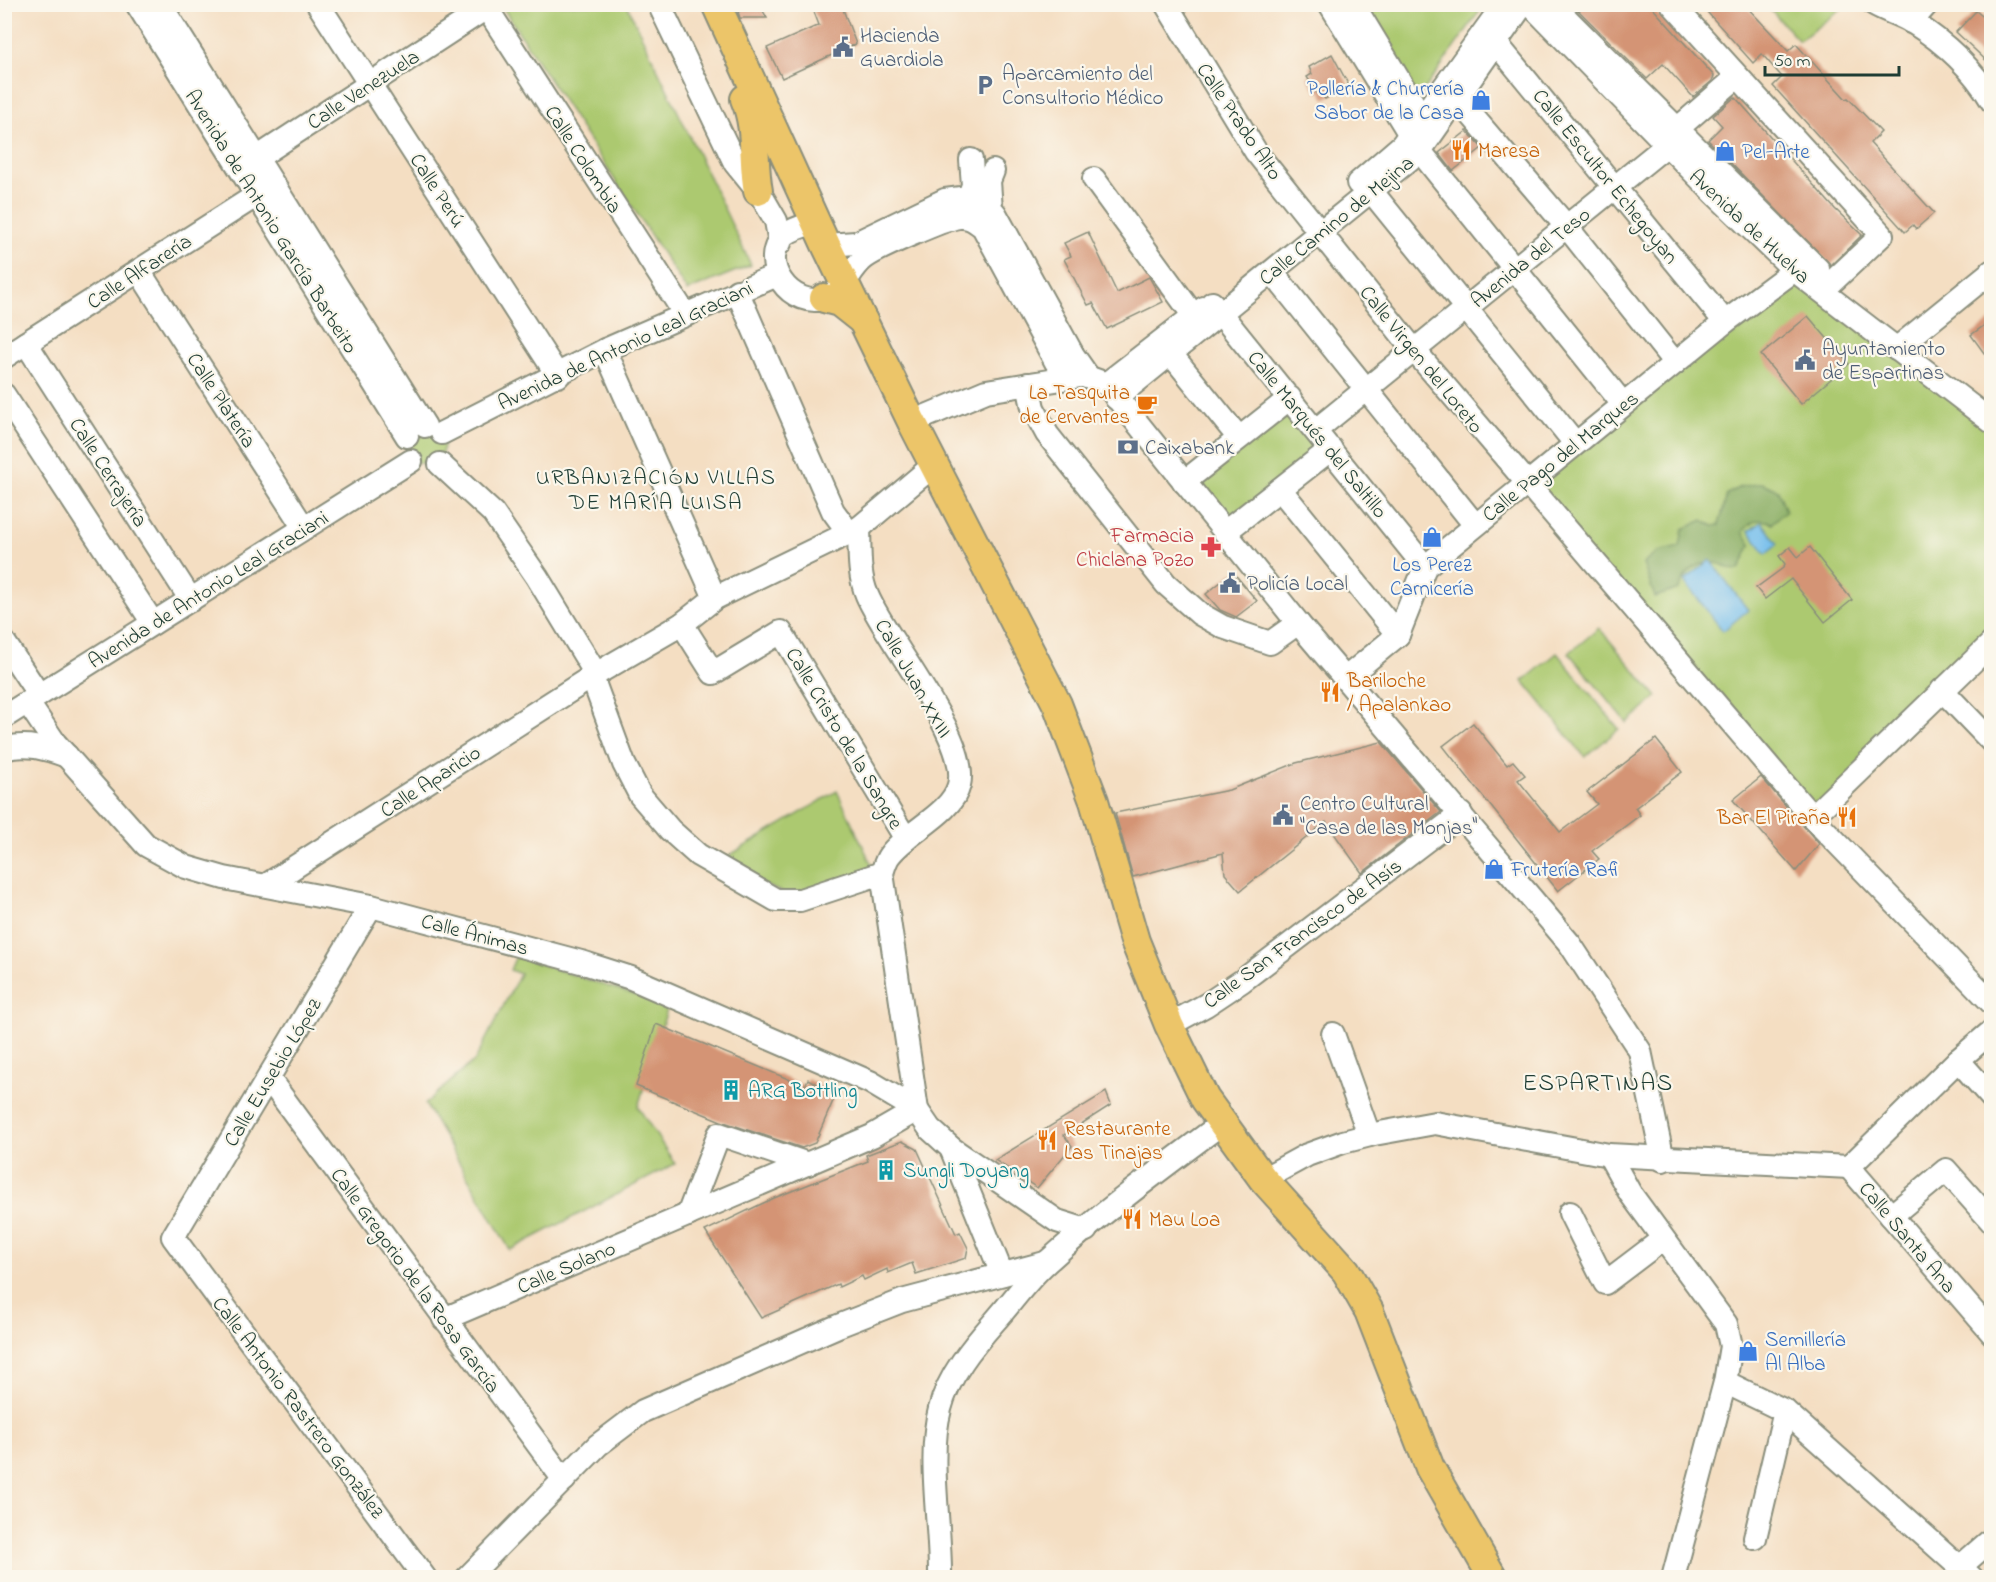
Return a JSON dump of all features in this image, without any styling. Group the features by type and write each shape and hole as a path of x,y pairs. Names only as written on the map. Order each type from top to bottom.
{"main road":[{"path":"702,4 750,112 758,191"},
{"path":"716,4 821,233 839,302 866,323 912,422 1031,648 1057,704 1094,801 1135,941 1169,1025 1204,1099 1263,1179 1346,1271 1369,1311 1430,1468 1493,1578"}],"street":[{"name":"Avenida de Antonio García Barbeito","path":"137,4 248,164 274,184 424,432"},
{"name":"Avenida de Antonio García Barbeito","path":"160,4 248,164 255,196 424,432"},
{"name":"Calle Perú","path":"318,4 558,376"},
{"path":"659,4 735,163 758,191 776,221 780,243"},
{"name":"Calle Prado Alto","path":"1166,4 1256,152 1315,227"},
{"path":"1330,4 1417,135 1516,269 1623,404"},
{"path":"1353,4 1417,135"},
{"name":"Avenida de Huelva","path":"1552,4 1671,137"},
{"path":"1672,4 1882,235 1832,282"},
{"path":"1874,4 1911,22 1942,43 1971,71 1992,101"},
{"path":"1911,22 1927,4"},
{"name":"Calle Camino de Mejina","path":"1103,386 1171,354 1216,308 1315,227 1372,192 1490,38 1521,5"},
{"name":"Avenida de Huelva","path":"1521,5 1671,137 1801,265 1992,422"},
{"name":"Calle Venezuela","path":"248,164 370,85 485,6"},
{"name":"Calle Colombia","path":"485,6 685,314"},
{"name":"Calle Camino de Mejina","path":"1103,386 1194,316 1216,308 1272,272 1381,164 1457,98 1490,38"},
{"name":"Calle Escultor Echegoyan","path":"1490,38 1725,322"},
{"name":"Avenida del Teso","path":"1316,430 1615,187 1737,77"},
{"path":"1457,98 1567,227 1674,363"},
{"path":"970,160 977,208 983,227 1056,362 1103,386 1298,623 1570,944 1640,1051 1663,1160"},
{"path":"977,208 961,198 945,200 856,243 821,233 786,234 776,253 777,275 792,294 803,299 835,290 863,259 977,208 993,171"},
{"path":"1094,179 1194,316"},
{"name":"Calle Alfarería","path":"12,348 139,271 274,184"},
{"path":"1372,192 1575,443"},
{"name":"Calle Virgen del Loreto","path":"1315,227 1525,484 1812,817 1992,1003"},
{"name":"Avenida de Huelva","path":"1801,265 1832,282 1901,345 1992,405"},
{"name":"Calle Pago del Marques","path":"1346,678 1398,635 1425,567 1725,322 1801,265"},
{"name":"Calle Platería","path":"139,271 304,528"},
{"path":"1901,345 1992,271"},
{"path":"1272,272 1475,525"},
{"name":"Avenida de Antonio Leal Graciani","path":"424,432 558,376 605,350 777,275"},
{"path":"737,291 833,511 854,530 934,465"},
{"name":"Calle Marqués del Saltillo","path":"1216,308 1425,567"},
{"name":"Calle Cerrajería","path":"12,348 191,600"},
{"path":"605,350 715,598"},
{"path":"1171,354 1239,438"},
{"path":"912,422 986,391 1028,384 1103,386"},
{"path":"1028,384 1033,408 1047,434 1166,584 1200,614 1223,627 1270,643 1298,623"},
{"path":"4,395 153,623"},
{"path":"1184,482 1290,398"},
{"path":"424,432 447,449 440,464 426,468 411,462 405,450 424,432"},
{"path":"1225,532 1331,449"},
{"name":"Avenida de Antonio Leal Graciani","path":"5,717 411,462"},
{"path":"440,464 493,513 594,675 624,764 640,795 670,831 698,855 776,900 800,900 882,873 917,1110"},
{"path":"1280,489 1398,635"},
{"name":"Calle Aparicio","path":"268,884 594,675 682,624 715,598 854,530"},
{"name":"Calle Juan XXIII","path":"854,530 867,595 924,687 958,761 960,785 950,802 889,856 882,873"},
{"name":"Calle Cristo de la Sangre","path":"682,624 713,674 781,632 906,839"},
{"name":"Calle Ánimas","path":"4,642 33,699 68,757 146,845 186,867 224,878 268,884 371,906 581,962 631,978 870,1082 917,1110 930,1129 951,1148 1057,1221 1086,1230"},
{"path":"1812,817 1992,643"},
{"path":"1942,690 1992,742"},
{"path":"5,717 9,748 42,748 68,757"},
{"name":"Calle San Francisco de Asís","path":"1169,1025 1206,1005 1242,981 1461,814"},
{"name":"Calle Eusebio López","path":"173,1237 371,906"},
{"path":"1263,1179 1307,1155 1369,1135 1435,1123 1609,1155 1663,1160 1849,1167 1958,1060 1992,1031"},
{"path":"1334,1034 1369,1135"},
{"path":"1958,1060 1992,1098"},
{"name":"Calle Gregorio de la Rosa García","path":"268,1079 564,1480"},
{"name":"Calle Solano","path":"444,1319 872,1136 917,1110"},
{"path":"940,1578 941,1546 934,1441 940,1408 955,1374 978,1341 1045,1263 1149,1178 1221,1124"},
{"path":"688,1215 719,1134 808,1164"},
{"name":"Calle Ánimas","path":"951,1148 1002,1274"},
{"path":"1609,1155 1630,1193 1726,1324 1731,1346 1725,1382 1673,1578"},
{"name":"Calle Santa Ana","path":"1849,1167 1992,1333"},
{"path":"1892,1216 1947,1170 1992,1222"},
{"path":"1570,1213 1605,1283 1663,1239"},
{"name":"Calle Antonio Rastrero González","path":"173,1237 425,1578"},
{"path":"467,1578 598,1445 644,1411 837,1326 902,1301 1045,1263"},
{"path":"1725,1382 1785,1411 1967,1572 1992,1539"},
{"path":"1755,1538 1785,1411"}],"green space":[{"path":"501,5 627,5 751,265 687,291"},
{"path":"1361,5 1484,5 1418,99"},
{"path":"1766,5 1845,6 1799,41"},
{"path":"1794,270 1991,422 1991,643 1812,817 1525,484"},
{"path":"1290,398 1331,449 1225,532 1184,482"},
{"path":"422,429 442,440 444,446 441,457 430,464 418,463 410,455 408,444"},
{"path":"1762,483 1778,490 1786,511 1772,523 1759,520 1746,528 1743,532 1751,544 1739,570 1716,563 1703,564 1688,573 1679,589 1655,597 1643,564 1657,552 1680,547 1683,529 1703,520 1713,526 1719,525 1727,494 1740,487"},
{"path":"1599,628 1657,697 1627,723 1569,653"},
{"path":"1557,653 1619,729 1585,757 1523,681"},
{"path":"837,791 876,874 800,900 715,864"},
{"path":"516,956 668,1006 638,1107 675,1164 510,1250 425,1104 475,1060 520,974 510,970"}],"water":[{"path":"1762,522 1778,544 1766,554 1749,531"},
{"path":"1710,560 1748,610 1723,631 1684,581"}],"building":[{"path":"759,4 767,18 740,18 738,12"},
{"path":"811,4 841,4 856,44 782,78 767,48 819,25"},
{"path":"1572,4 1649,4 1714,76 1712,81 1693,97 1663,64 1647,79"},
{"path":"1700,4 1744,4 1788,51 1796,44 1846,99 1848,98 1881,132 1870,143 1934,213 1916,229 1913,225 1905,232 1773,86 1782,77 1762,54 1753,63"},
{"path":"1976,11 1992,24 1992,66 1956,32"},
{"path":"1332,54 1349,86 1325,99 1320,91 1317,93 1307,77 1312,74 1309,67"},
{"path":"1735,97 1835,209 1862,235 1831,265 1708,140 1722,126 1713,116"},
{"name":"Maresa","path":"1467,131 1482,148 1453,171 1439,153"},
{"path":"1088,232 1117,293 1149,277 1163,302 1107,329 1093,303 1088,305 1064,259 1071,256 1064,243"},
{"name":"Ayuntamiento de Espartinas","path":"1808,316 1849,364 1801,404 1761,355"},
{"path":"1992,320 1992,364 1971,335"},
{"path":"1790,547 1798,557 1810,547 1852,600 1825,622 1791,579 1765,599 1756,588 1783,568 1785,564 1779,556"},
{"name":"Policía Local","path":"1233,572 1257,601 1236,617 1220,610 1206,594"},
{"path":"1473,723 1507,765 1513,761 1525,775 1518,780 1560,832 1597,804 1587,792 1656,739 1682,772 1635,808 1640,815 1592,851 1599,859 1558,891 1443,746"},
{"name":"Centro Cultural \"Casa de las Monjas\"","path":"1381,742 1441,812 1362,873 1326,822 1240,891 1225,874 1223,853 1133,877 1115,813 1229,790 1296,763"},
{"path":"1761,777 1819,844 1796,871 1733,800"},
{"path":"656,1024 805,1086 808,1079 836,1094 815,1143 802,1148 721,1121 636,1086"},
{"name":"Restaurante Las Tinajas","path":"1106,1092 1111,1105 1064,1135 1072,1146 1037,1188 995,1160"},
{"path":"902,1141 917,1149 956,1234 960,1232 968,1248 966,1258 916,1274 912,1263 888,1273 887,1269 864,1280 862,1276 839,1287 838,1284 761,1318 705,1231 774,1198 868,1161 866,1155"}],"place":[{"name":"Hacienda Guardiola","path":"843,47"},
{"name":"Aparcamiento del Consultorio Médico","path":"985,85"},
{"name":"Pollería & Churrería Sabor de la Casa","path":"1481,100"},
{"name":"Maresa","path":"1461,150"},
{"name":"Pel-Arte","path":"1725,151"},
{"name":"Ayuntamiento de Espartinas","path":"1805,360"},
{"name":"La Tasquita de Cervantes","path":"1147,404"},
{"name":"Caixabank","path":"1128,447"},
{"name":"Los Perez Carnicería","path":"1432,537"},
{"name":"Farmacia Chiclana Pozo","path":"1211,547"},
{"name":"Policía Local","path":"1230,583"},
{"name":"Bariloche / Apalankao","path":"1330,692"},
{"name":"Centro Cultural \"Casa de las Monjas\"","path":"1283,815"},
{"name":"Bar El Piraña","path":"1847,817"},
{"name":"Frutería Rafi","path":"1494,869"},
{"name":"ARG Bottling","path":"731,1090"},
{"name":"Restaurante Las Tinajas","path":"1047,1140"},
{"name":"Sungli Doyang","path":"886,1170"},
{"name":"Mau Loa","path":"1132,1219"},
{"name":"Semillería Al Alba","path":"1748,1351"}],"district":[{"name":"URBANIZACIÓN VILLAS DE MARÍA LUISA","path":"656,488"},
{"name":"ESPARTINAS","path":"1598,1082"}]}
